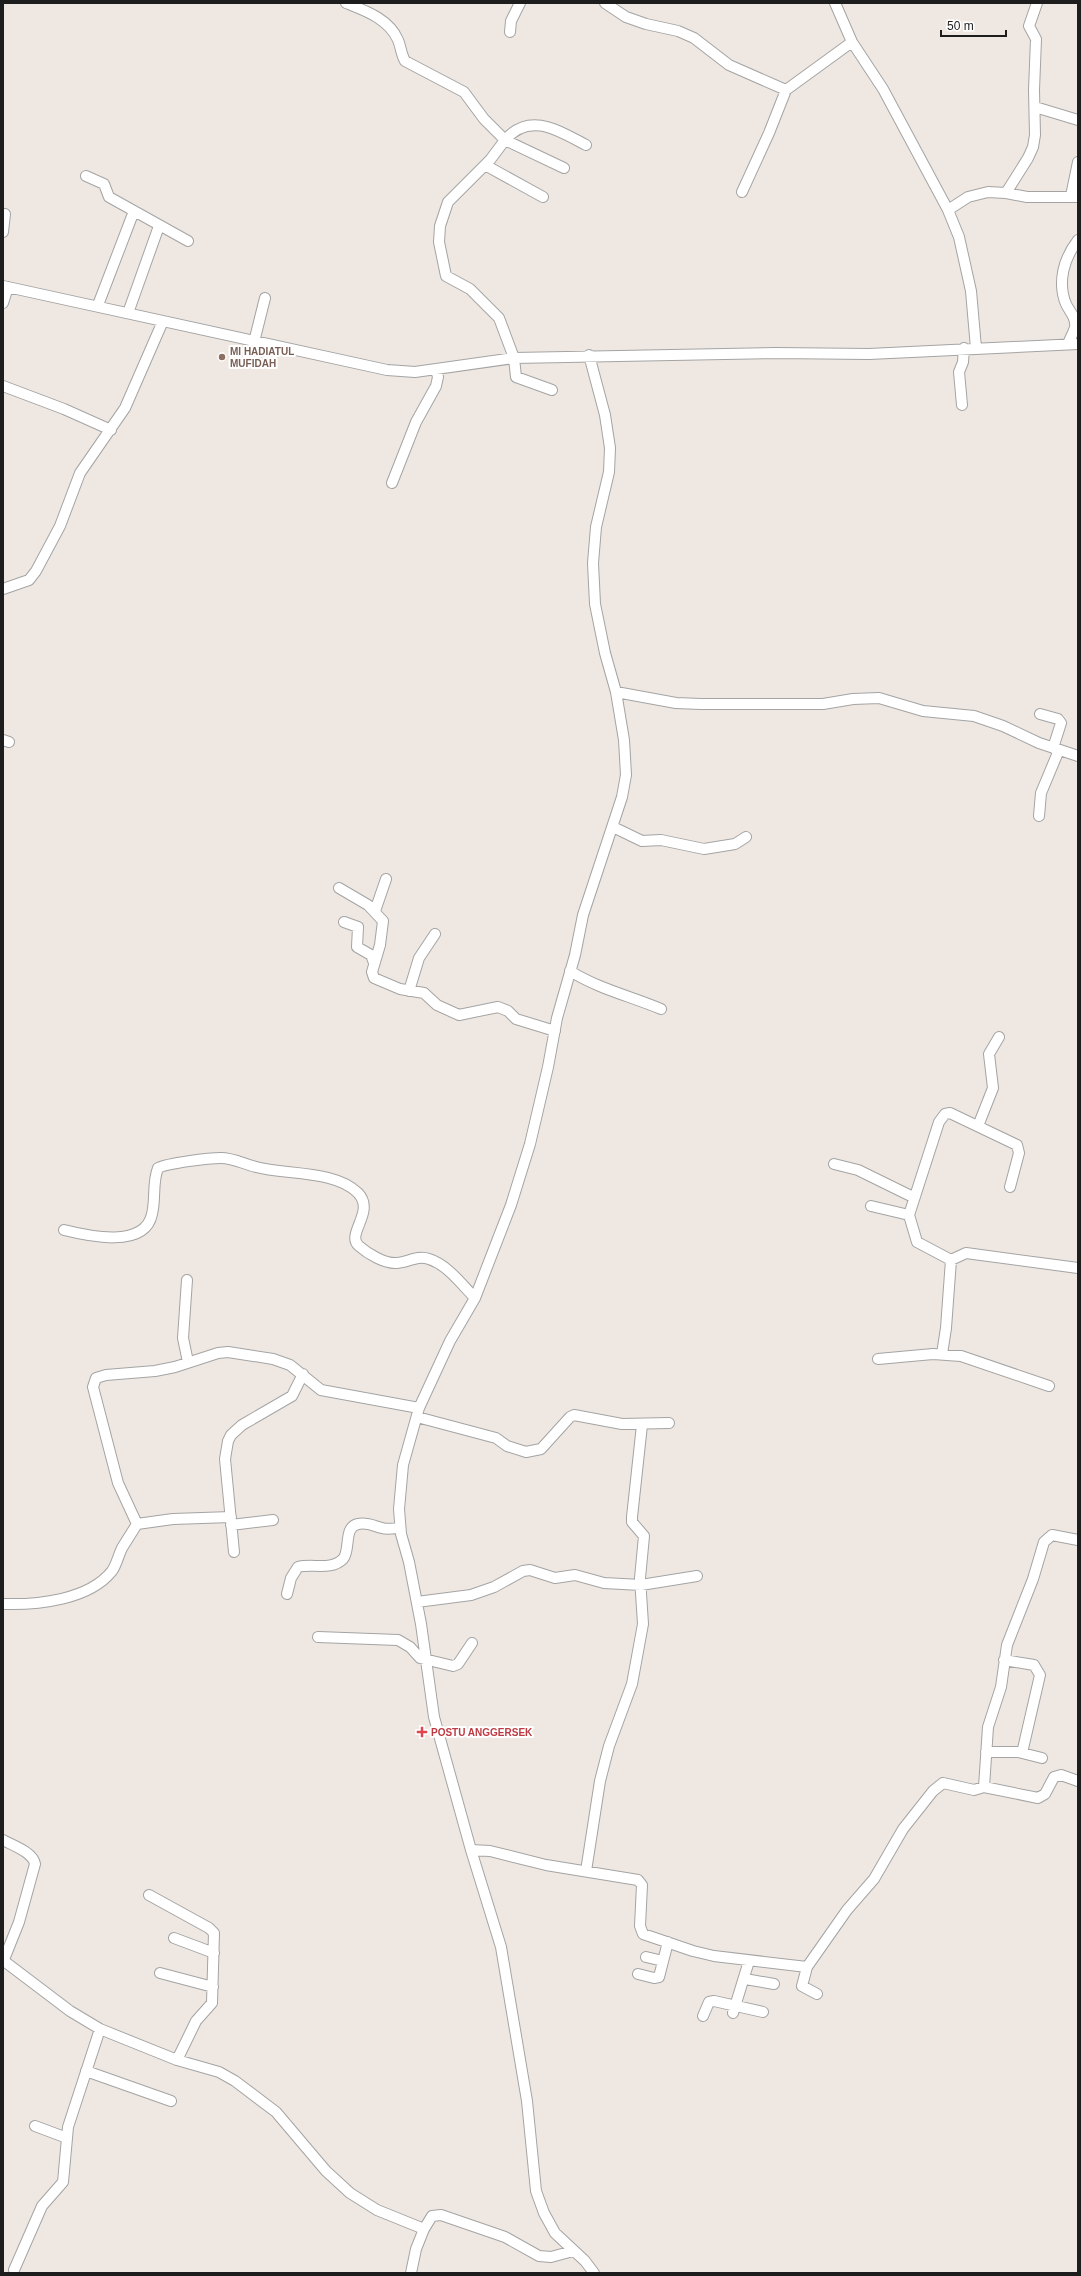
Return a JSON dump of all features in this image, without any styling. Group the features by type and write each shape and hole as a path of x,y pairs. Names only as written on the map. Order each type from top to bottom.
{"street":[{"path":"346,3 379,18 386,23 398,39 405,61 464,92 484,119 505,140 564,168"},
{"path":"510,32 511,21 520,3"},
{"path":"605,3 626,17 646,24 678,31 694,38 729,65 786,90"},
{"path":"835,3 852,42 882,89 948,210 959,237 971,291 976,348"},
{"path":"1006,193 1021,172 1033,147 1036,39 1029,26 1037,3"},
{"path":"742,192 769,134 786,90 852,42"},
{"path":"1035,107 1078,120"},
{"path":"552,390 519,380 515,373 514,358 495,311 467,286 453,281 446,276 439,242 440,226 448,202 485,165 505,140 519,127 532,125 552,128 586,145"},
{"path":"948,210 977,193 1006,193 1027,197 1075,197 1078,162"},
{"path":"485,165 543,197"},
{"path":"86,176 104,184 109,197 188,241"},
{"path":"98,305 134,211"},
{"path":"3,232 5,214"},
{"path":"128,313 159,226"},
{"path":"3,303 6,286 98,305 254,342 387,370 414,372 514,358 589,355 776,352 869,354 964,348 1073,344 1075,318 1066,303 1062,286 1063,271 1068,256 1078,240"},
{"path":"254,342 265,298"},
{"path":"3,589 26,582 32,576 60,526 80,473 111,430 134,388 163,321"},
{"path":"962,405 959,372 964,348"},
{"path":"589,355 605,415 610,448 609,472 596,528 593,563 595,604 605,653 616,692 624,740 626,775 622,797 583,915 530,1144 506,1219 475,1298 450,1341 418,1412 403,1465 399,1509 400,1528 417,1602 427,1660 434,1717 471,1850 501,1947 527,2101 536,2191 544,2214 555,2233 594,2273"},
{"path":"392,483 416,422 436,386 438,377 436,370"},
{"path":"3,386 64,409 111,430"},
{"path":"616,692 676,703 701,704 823,704 853,699 879,698 923,711 974,716 1003,726 1056,749 1078,756"},
{"path":"1039,816 1041,794 1056,749 1061,723 1058,719 1040,714"},
{"path":"613,826 642,840 661,840 704,849 735,844 746,837"},
{"path":"374,911 386,879"},
{"path":"339,888 374,911 383,921 384,927 372,972 374,978 392,987 424,994 437,1005 459,1015 470,1014 493,1008 503,1008 516,1019 555,1031"},
{"path":"344,922 358,927 357,947 371,955 374,963"},
{"path":"409,991 419,958 435,934"},
{"path":"570,971 593,985 628,995 661,1010"},
{"path":"978,1126 993,1088 989,1054 998,1036"},
{"path":"951,1260 936,1250 917,1242 909,1215 913,1197 939,1122 945,1114 950,1113 1017,1145 1019,1153 1010,1188"},
{"path":"64,1230 86,1235 124,1237 141,1230 150,1221 152,1213 154,1178 158,1168 168,1164 222,1158 237,1161 257,1168 322,1178 342,1184 357,1192 364,1206 362,1217 354,1234 355,1241 358,1246 390,1263 398,1263 416,1257 430,1259 440,1264 475,1298"},
{"path":"834,1164 858,1170 913,1197"},
{"path":"871,1206 909,1215"},
{"path":"951,1260 966,1253 1078,1268"},
{"path":"942,1354 946,1328 951,1260"},
{"path":"187,1280 183,1338 188,1362"},
{"path":"137,1524 118,1483 96,1401 94,1382 100,1376 155,1371 218,1353 228,1352 273,1360 290,1365 321,1390 418,1412 496,1438 507,1446 526,1452 541,1449 570,1417 574,1415 622,1424 642,1425 669,1423"},
{"path":"878,1359 942,1354 961,1356 1049,1386"},
{"path":"234,1552 226,1459 226,1450 231,1435 246,1422 292,1396 303,1374"},
{"path":"586,1871 600,1781 609,1746 632,1684 643,1624 641,1585 644,1536 632,1522 642,1425"},
{"path":"137,1524 180,1518 231,1521 273,1520"},
{"path":"3,1604 18,1605 57,1599 85,1591 96,1585 113,1570 122,1550 137,1524"},
{"path":"287,1594 291,1578 298,1567 330,1565 344,1558 347,1551 348,1536 353,1526 358,1524 369,1524 382,1528 400,1528"},
{"path":"984,1787 988,1727 1001,1687 1007,1645 1046,1539 1056,1535 1078,1540"},
{"path":"417,1602 471,1595 494,1587 523,1571 530,1570 555,1578 575,1575 599,1582 641,1585 697,1576"},
{"path":"318,1637 398,1640 410,1647 420,1658 456,1666 472,1643"},
{"path":"1004,1660 1034,1665 1040,1675 1022,1753"},
{"path":"986,1752 1022,1753 1042,1758"},
{"path":"817,1994 802,1986 807,1966 847,1910 874,1879 903,1829 933,1790 943,1783 974,1790 984,1787 1038,1798 1045,1794 1054,1776 1061,1775 1078,1781"},
{"path":"3,1840 29,1854 35,1864 19,1922 4,1962 70,2011 100,2029 177,2060 219,2072 236,2081 276,2112 326,2171 350,2193 377,2210 424,2229"},
{"path":"471,1850 490,1852 546,1865 635,1879 641,1882 641,1930 643,1934 693,1951 749,1961 807,1966"},
{"path":"149,1895 212,1930 214,1933 212,2003 196,2021 177,2060"},
{"path":"174,1938 214,1953"},
{"path":"638,1974 657,1978 664,1961 668,1942"},
{"path":"646,1957 664,1961"},
{"path":"735,2009 749,1961"},
{"path":"160,1973 213,1987"},
{"path":"745,1979 774,1984"},
{"path":"703,2016 709,2002 714,2001 735,2009 763,2012"},
{"path":"14,2270 42,2206 63,2182 68,2127 100,2029"},
{"path":"86,2071 171,2101"},
{"path":"35,2126 67,2138"},
{"path":"411,2273 416,2249 424,2229 432,2216 441,2215 505,2237 539,2256 551,2257 573,2251"}],"place":[{"name":"MI HADIATUL MUFIDAH","path":"222,357"},
{"name":"POSTU ANGGERSEK","path":"422,1732"}]}
